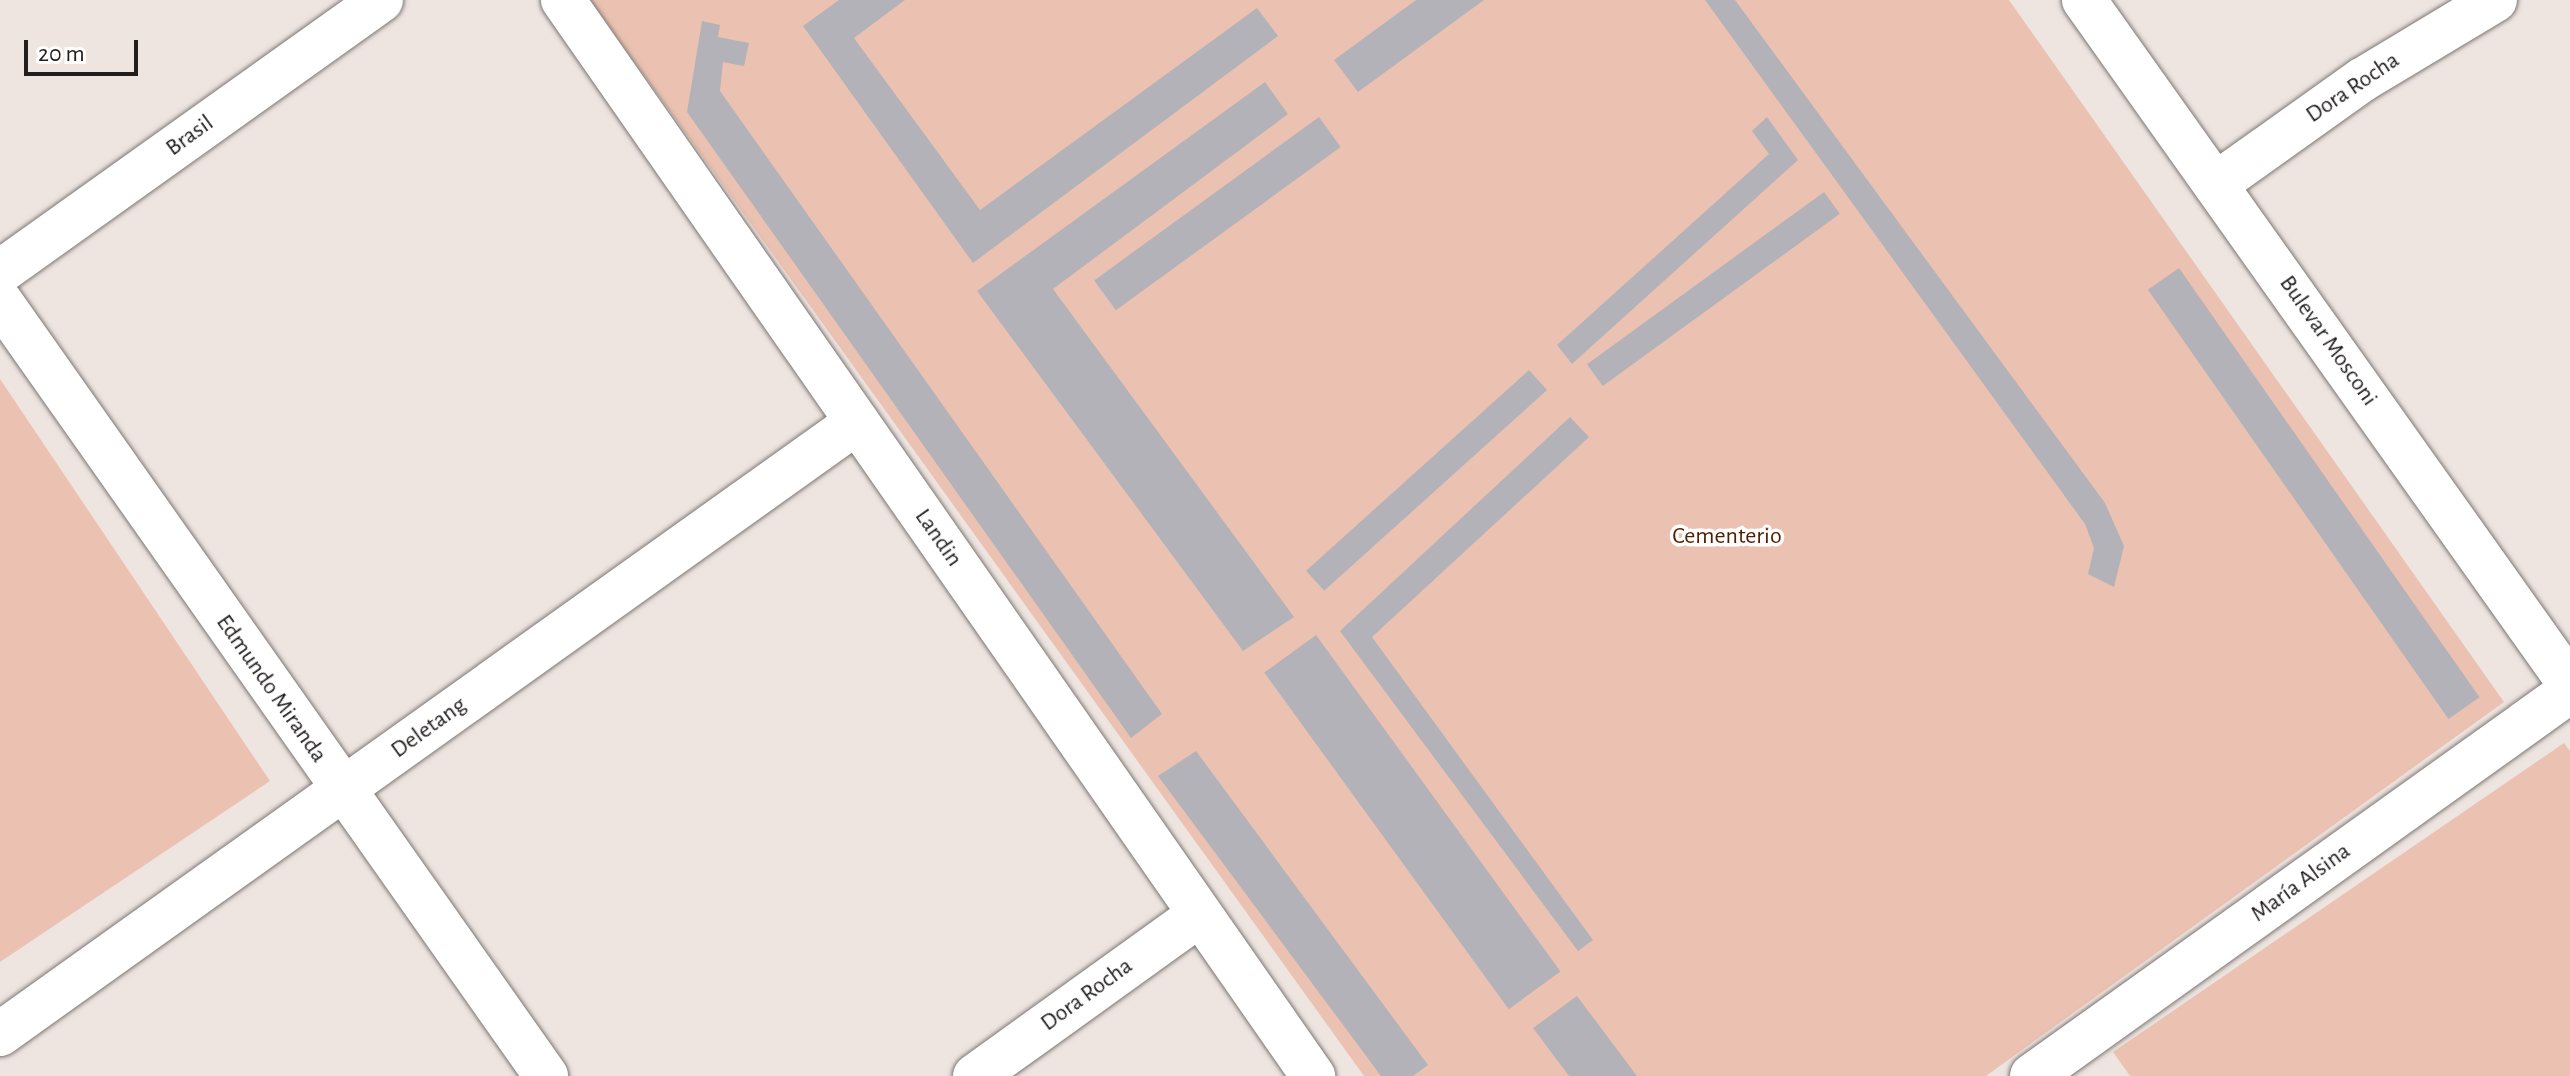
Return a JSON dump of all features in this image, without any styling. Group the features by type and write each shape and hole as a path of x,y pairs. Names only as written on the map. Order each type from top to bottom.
{"street":[{"name":"Brasil","path":"0,272 381,0"},
{"name":"Landin","path":"563,0 1313,1076"},
{"name":"Bulevar Mosconi","path":"2084,0 2570,684"},
{"name":"Dora Rocha","path":"2216,184 2362,80 2495,0"},
{"name":"Edmundo Miranda","path":"0,301 546,1076"},
{"name":"Deletang","path":"0,1034 857,422"},
{"name":"María Alsina","path":"2032,1076 2079,1062 2570,691"},
{"name":"Dora Rocha","path":"975,1076 1199,915"}],"green space":[{"name":"Cementerio","path":"590,0 2009,0 2504,702 1986,1076 1364,1076"},
{"path":"0,379 270,781 0,962"},
{"path":"2564,743 2570,751 2570,1076 2130,1076 2113,1052"}],"building":[{"path":"839,0 905,0 854,38 980,210 1257,8 1278,36 973,263 803,26"},
{"path":"1416,0 1484,0 1358,92 1334,60"},
{"path":"1705,0 1735,0 2105,503 2124,546 2114,587 2088,574 2094,548 2085,524"},
{"path":"702,21 720,25 718,37 749,43 744,66 723,62 720,91 1162,714 1131,738 687,112"},
{"path":"1265,82 1288,114 1053,289 1294,617 1243,651 977,291"},
{"path":"1319,117 1341,147 1116,310 1094,280"},
{"path":"1767,117 1798,160 1572,364 1557,345 1769,154 1752,131"},
{"path":"1824,192 1840,214 1603,386 1587,364"},
{"path":"2179,268 2480,697 2448,719 2148,290"},
{"path":"1529,370 1547,390 1324,591 1306,571"},
{"path":"1570,417 1589,437 1372,637 1593,940 1578,951 1340,631"},
{"path":"1316,635 1561,972 1509,1009 1264,673"},
{"path":"1196,751 1428,1065 1413,1076 1381,1076 1158,776"},
{"path":"1577,996 1637,1076 1569,1076 1533,1028"}]}
